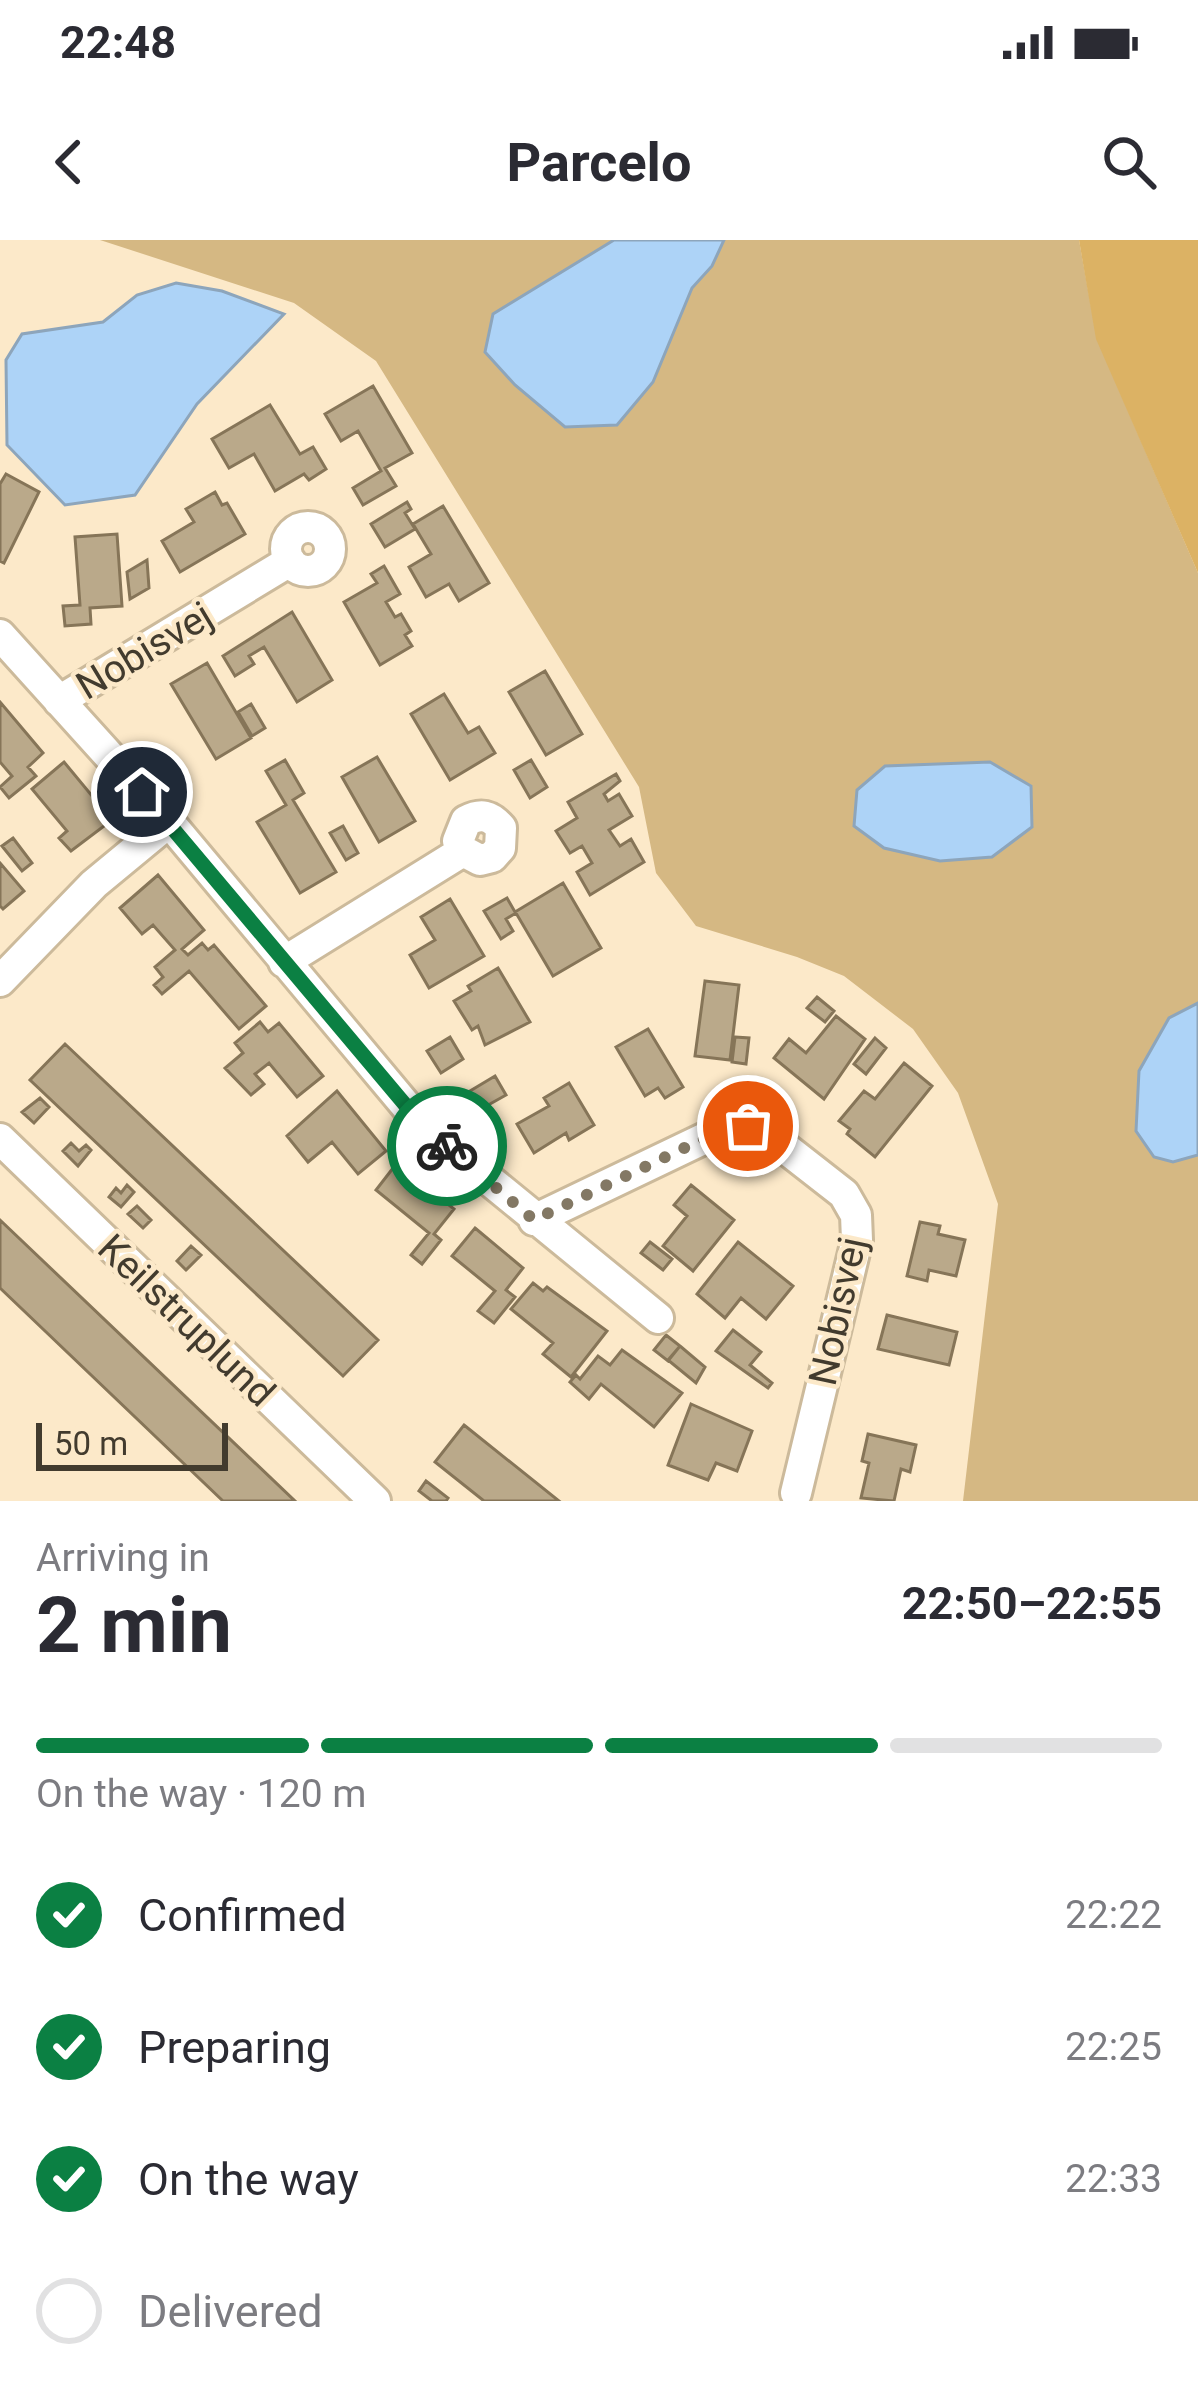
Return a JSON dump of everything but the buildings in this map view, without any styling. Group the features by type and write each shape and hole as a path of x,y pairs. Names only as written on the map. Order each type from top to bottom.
{"street":[{"name":"Nobisvej","path":"59,701 290,561"},
{"name":"Nobisvej","path":"0,635 169,822 423,1126 658,1318"},
{"path":"0,982 94,884 169,822"},
{"path":"284,962 463,850"},
{"name":"Nobisvej","path":"534,1220 724,1129 748,1126 766,1132 844,1194 856,1215 857,1240 796,1493"},
{"name":"Keilstruplund","path":"0,1139 376,1501"}],"shaded area":[{"path":"100,240 1079,240 1097,339 1198,573 1198,1501 963,1501 998,1204 958,1093 913,1029 844,976 696,926 656,873 639,787 376,361 294,303"},
{"path":"1079,240 1198,240 1198,573 1096,339"}],"water":[{"path":"614,240 724,240 712,266 692,288 653,382 617,425 565,427 485,352 493,314"},
{"path":"176,283 222,291 284,314 197,404 135,495 65,505 7,445 6,360 22,334 103,322 137,295"},
{"path":"990,762 1031,786 1032,827 992,857 940,861 884,848 854,826 857,790 885,766"},
{"path":"1198,1003 1198,1155 1173,1162 1154,1157 1136,1131 1139,1071 1169,1018"}],"way so far":[{"path":"447,1146 534,1220 724,1129 748,1126"}],"route":[{"path":"142,792 423,1126 447,1146"}]}
